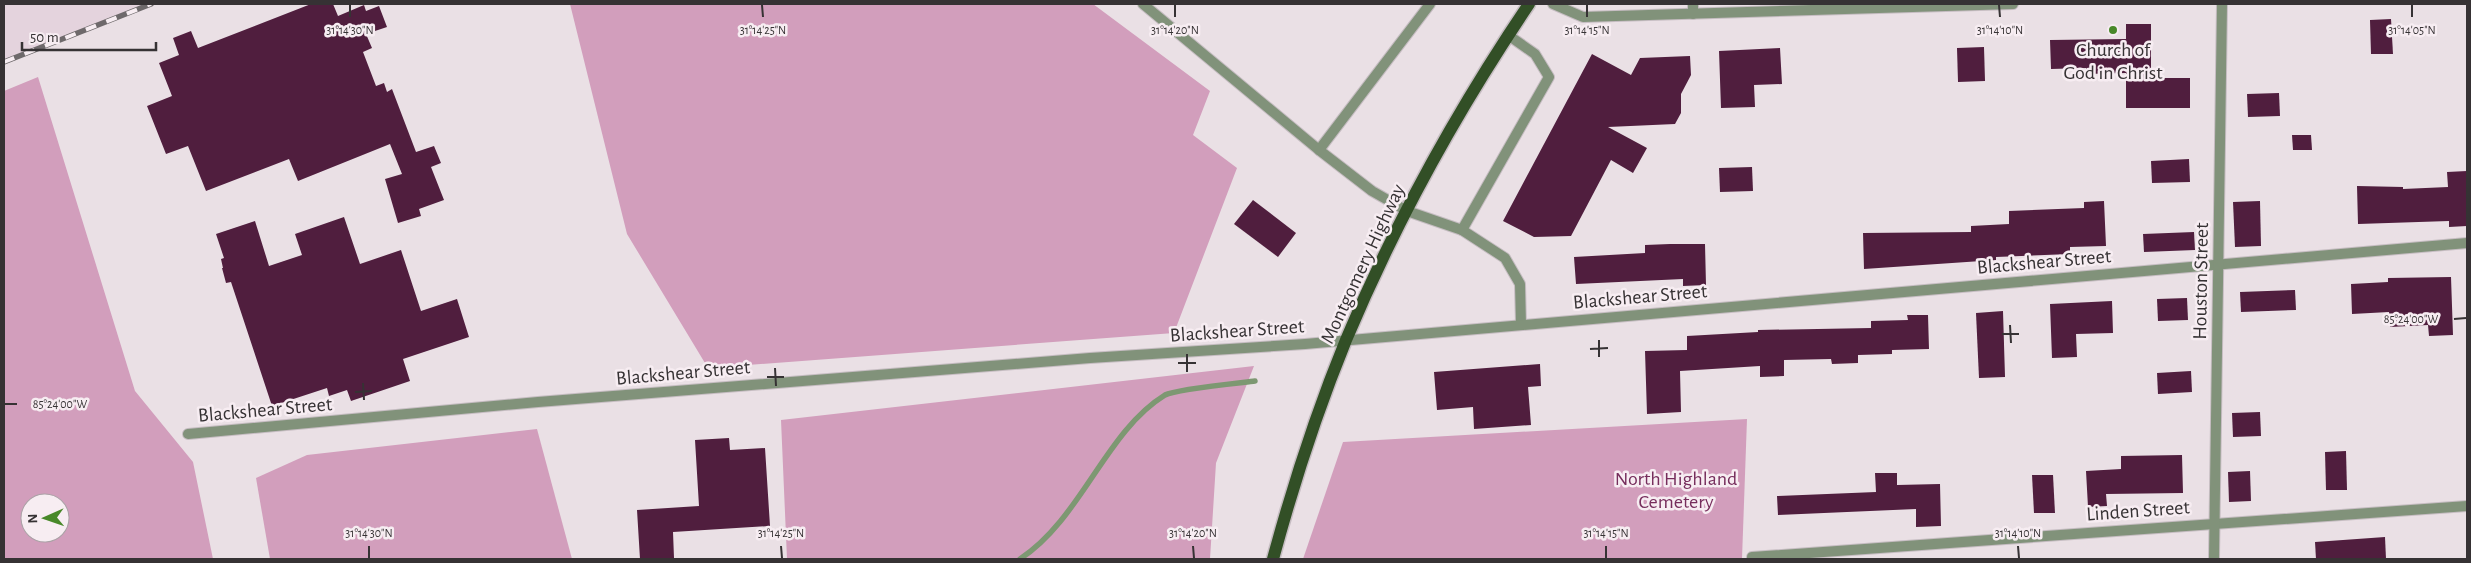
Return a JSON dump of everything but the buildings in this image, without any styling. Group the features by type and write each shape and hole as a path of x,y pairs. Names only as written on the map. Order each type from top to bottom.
{"main road":[{"name":"Montgomery Highway","path":"1273,559 1308,445 1346,340 1407,211 1446,137 1529,4"}],"street":[{"path":"1143,4 1319,150 1372,190 1407,211 1462,230 1505,258 1520,284 1521,325"},
{"path":"1319,150 1430,4"},
{"path":"1553,4 1583,17 1693,9 2013,4"},
{"name":"Houston Street","path":"2214,559 2222,4"},
{"path":"1462,230 1549,77 1535,54 1508,35"},
{"name":"Blackshear Street","path":"188,434 538,402 1346,340 2467,243"},
{"name":"Linden Street","path":"1752,558 2467,506"}],"shaded area":[{"path":"4,4 151,4 4,62"}],"green space":[{"path":"570,4 1093,4 1210,91 1193,135 1237,168 1174,333 708,368 627,234"},
{"path":"38,77 135,391 193,462 213,559 4,559 4,91"},
{"path":"1254,366 1216,463 1210,559 787,559 781,420"},
{"name":"North Highland Cemetery","path":"1747,419 1742,559 1303,559 1343,442"},
{"path":"537,429 572,559 270,559 256,478 307,455"}],"waterway":[{"path":"1020,559 1042,542 1060,521 1126,430 1144,411 1165,395 1194,388 1255,381"}],"railway":[{"path":"4,62 151,4"}],"place":[{"name":"Church of God in Christ","path":"2113,30"}]}
